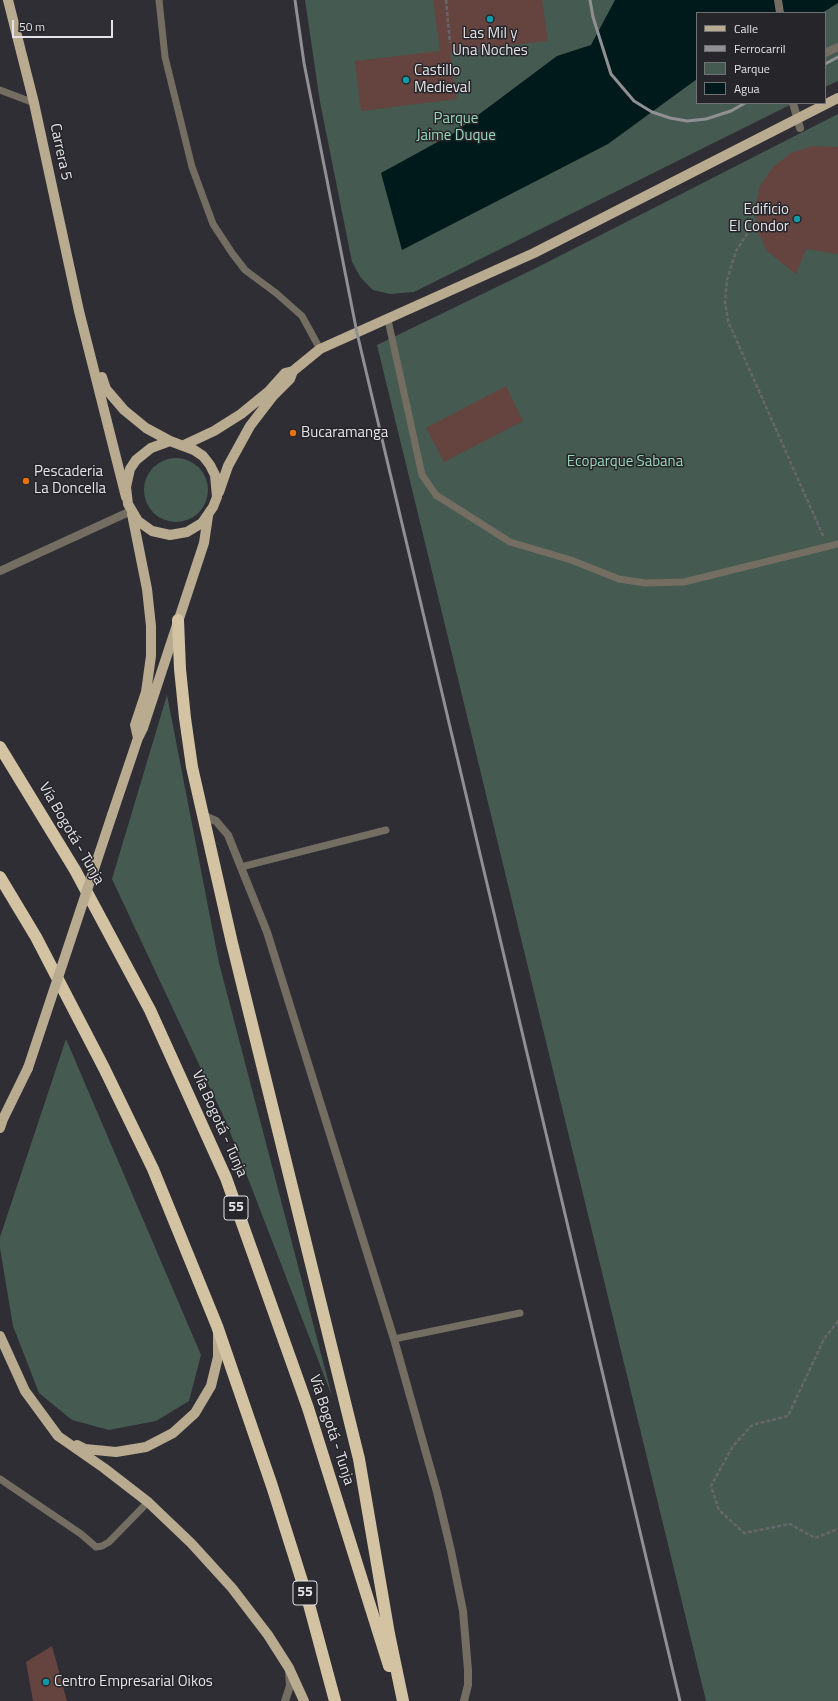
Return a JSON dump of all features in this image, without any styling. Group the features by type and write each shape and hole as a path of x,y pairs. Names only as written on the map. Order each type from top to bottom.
{"highway":[{"path":"178,620 180,669 192,767 202,815 359,1459 401,1701"},
{"name":"Vía Bogotá - Tunja","path":"0,747 75,870 150,1010 226,1178 308,1408 401,1701"},
{"name":"55","path":"0,877 36,937 104,1068 153,1169 218,1326 272,1486 307,1597 335,1701"}],"main road":[{"name":"Carrera 5","path":"8,0 34,103 79,311 126,497"},
{"path":"184,445 214,432 241,414 268,392 285,373 293,371 320,349 388,320 534,253 838,98"},
{"name":"Carrera 5","path":"79,311 106,389 124,410 141,423 170,441"},
{"path":"132,512 145,527 161,534 179,535 202,523 208,516 217,497 228,466 250,426 273,396 290,379 293,371"},
{"path":"138,738 135,725 146,692 151,656 151,626 147,588 132,512 126,497 127,478 136,460 151,448 170,441 184,445 203,456 215,475 217,497"},
{"path":"0,1128 28,1068 204,543 208,516"},
{"path":"58,1436 85,1449 116,1452 146,1447 173,1433 195,1413 211,1386 218,1357 218,1326"},
{"path":"0,1336 25,1391 58,1436 104,1468 148,1502 191,1543 232,1588 268,1636 289,1668 304,1701"}],"street":[{"path":"778,0 780,12"},
{"path":"826,53 838,47"},
{"path":"793,104 800,128"},
{"path":"0,570 132,512"},
{"path":"202,815 216,821 228,835 267,932 394,1339 437,1492 463,1611 468,1670 468,1685 464,1701"},
{"path":"285,1701 290,1686 289,1668"}],"lane":[{"path":"159,0 165,57 192,167 213,224 232,253 246,270 276,293 302,316 320,349"},
{"path":"0,90 34,103"},
{"path":"388,320 422,475 436,495 510,542 571,560 619,578 645,583 684,582 838,544"},
{"path":"241,867 386,830"},
{"path":"394,1339 520,1313"},
{"path":"0,1479 81,1534 96,1547 102,1546 109,1542 148,1502"}],"path":[{"path":"446,0 450,43"},
{"path":"754,223 736,251 727,280 725,302 728,321 827,546"},
{"path":"838,1321 824,1339 788,1416 752,1425 733,1446 711,1486 720,1510 744,1533 790,1524 815,1538 838,1528"}],"green space":[{"name":"Parque Jaime Duque","path":"305,0 838,0 838,81 826,87 826,12 696,12 696,104 792,104 414,292 390,294 373,290 361,278 352,262 320,102"},
{"name":"Ecoparque Sabana","path":"838,114 838,1701 706,1701 377,345 538,267"},
{"path":"176,458 194,464 202,472 208,490 202,508 194,516 176,522 158,516 150,508 144,490 150,472 158,464"},
{"path":"167,695 219,963 332,1396 227,1124 112,879"},
{"path":"66,1039 201,1355 189,1401 156,1421 109,1430 72,1420 39,1393 13,1326 0,1248 0,1237"}],"water":[{"path":"615,0 838,0 838,3 824,12 696,12 696,80 608,144 402,250 381,173 454,133 557,56 591,45"}],"building":[{"path":"433,0 542,0 548,41 450,52 457,99 361,111 355,61 440,51"},
{"name":"Edificio El Condor","path":"812,146 838,147 838,254 806,249 796,274 767,251 757,230 755,208 760,186 773,167 791,153"},
{"path":"506,386 523,421 444,462 426,428"},
{"name":"Centro Empresarial Oikos","path":"52,1646 67,1701 33,1701 26,1662"}],"railway":[{"path":"295,0 304,63 357,333 680,1701"},
{"path":"590,0 593,17 611,74 634,101 652,112 670,118 687,121 706,119 731,111 743,104"},
{"path":"826,63 838,57"}],"place":[{"name":"Las Mil y Una Noches","path":"490,19"},
{"name":"Castillo Medieval","path":"406,80"},
{"name":"Edificio El Condor","path":"797,219"},
{"name":"Bucaramanga","path":"293,433"},
{"name":"Pescaderia La Doncella","path":"26,481"},
{"name":"Centro Empresarial Oikos","path":"46,1682"}]}
